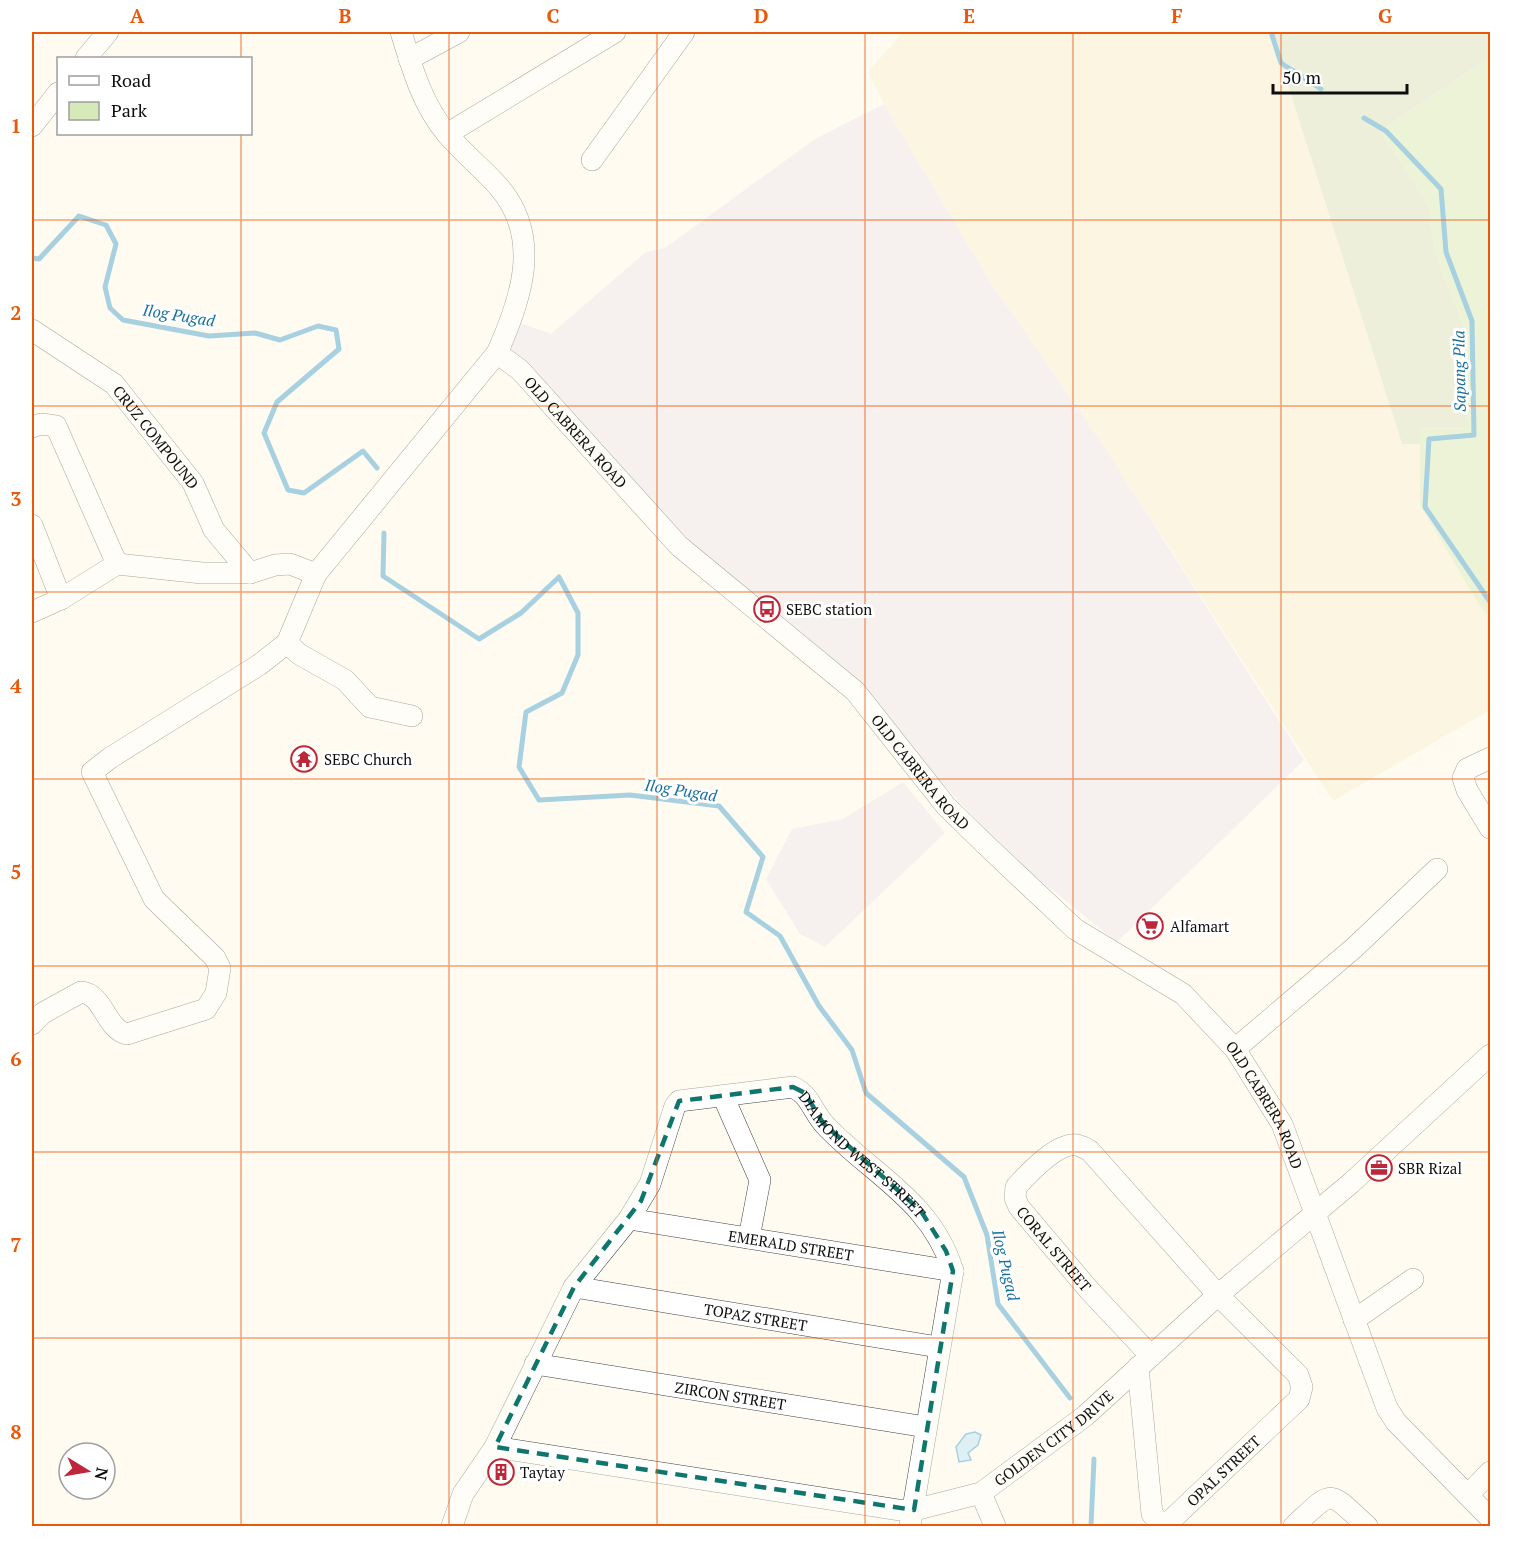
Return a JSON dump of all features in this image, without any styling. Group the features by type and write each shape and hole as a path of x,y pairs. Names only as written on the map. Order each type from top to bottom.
{"street":[{"path":"87,57 108,32"},
{"path":"32,1024 43,1012 81,992 92,995 117,1029 127,1034 206,1009 216,993 221,977 215,958 154,899 92,772 110,758 259,665 287,643 316,574 497,353 516,311 526,259 517,215 500,188 447,134 420,93 401,32"},
{"path":"409,59 459,32"},
{"path":"447,134 615,32"},
{"path":"592,160 684,32"},
{"path":"32,126 57,94"},
{"name":"CRUZ COMPOUND","path":"32,330 114,384 193,483 214,530 250,573"},
{"name":"OLD CABRERA ROAD","path":"497,353 520,370 679,546 855,691 946,806 1034,891 1075,928 1183,994 1235,1049 1282,1124 1317,1213 1387,1408 1396,1422 1491,1518"},
{"path":"32,427 41,424 56,426 117,564"},
{"path":"32,525 61,600"},
{"path":"32,612 61,600 117,564 202,573 250,573 275,565 290,564 316,574"},
{"path":"287,643 299,654 345,680 370,707 412,716"},
{"path":"1491,758 1467,769 1463,778 1467,790 1491,828"},
{"path":"1235,1049 1354,948 1437,869"},
{"name":"GOLDEN CITY DRIVE","path":"495,1447 899,1510 912,1518 981,1492 1085,1416 1218,1295 1317,1213 1491,1055"},
{"name":"DIAMOND WEST STREET","path":"452,1527 463,1494 495,1447 574,1287 629,1219 650,1184 675,1106 679,1101 793,1087 805,1093 823,1123 921,1211 946,1251 953,1271"},
{"path":"723,1096 760,1180 749,1238"},
{"name":"CORAL STREET","path":"1144,1361 1089,1290 1019,1207 1015,1198 1016,1187 1039,1163 1065,1147 1077,1145 1090,1151 1218,1295"},
{"name":"EMERALD STREET","path":"629,1219 953,1271"},
{"path":"912,1518 938,1347 953,1271"},
{"path":"1354,1320 1413,1279"},
{"name":"TOPAZ STREET","path":"574,1287 938,1347"},
{"name":"OPAL STREET","path":"1144,1361 1152,1514 1159,1521 1169,1522 1299,1399 1302,1387 1298,1376 1218,1295"},
{"name":"ZIRCON STREET","path":"535,1364 926,1427"},
{"path":"1469,1494 1491,1472"},
{"path":"981,1492 994,1527"},
{"path":"1294,1527 1323,1499 1330,1497 1337,1499 1367,1527"}],"highlighted area":[{"path":"793,1087 805,1093 823,1123 921,1211 946,1251 953,1271 914,1510 495,1447 574,1287 641,1201 679,1101"}],"shaded area":[{"path":"903,32 1271,32 1402,444 1420,444 1420,505 1481,608 1490,618 1490,710 1333,801 1105,448 989,280 884,104 868,72"},
{"path":"884,104 989,280 1105,448 1304,760 1117,942 1017,862 920,760 695,550 508,348 520,323 551,334 646,252 665,248 815,139"},
{"path":"903,782 945,833 825,947 800,934 766,879 792,829 843,819"}],"green space":[{"path":"1271,32 1490,32 1490,58 1380,131 1429,206 1435,253 1467,334 1468,427 1420,428 1420,444 1402,444"},
{"path":"1490,58 1490,618 1481,608 1420,505 1420,428 1468,427 1467,334 1435,253 1429,206 1380,131"}],"water":[{"path":"975,1432 981,1435 978,1445 968,1453 971,1460 959,1462 956,1447 966,1434"}],"waterway":[{"name":"Sapang Pila","path":"1271,32 1281,63 1321,89"},
{"name":"Sapang Pila","path":"1364,118 1386,131 1441,189 1446,252 1472,321 1474,435 1429,439 1425,507 1490,602"},
{"name":"Ilog Pugad","path":"32,258 39,259 79,216 106,225 116,244 105,287 110,308 123,320 209,336 255,333 280,340 318,326 336,330 339,349 277,402 264,433 288,490 304,493 363,451 377,468"},
{"name":"Ilog Pugad","path":"384,533 383,576 479,639 521,613 559,577 578,613 578,655 562,693 526,712 519,767 539,800 630,795 719,806 763,857 746,912 780,936 819,1006 852,1050 866,1093 964,1177 987,1235 998,1304 1070,1398"},
{"name":"Ilog Pugad","path":"1091,1526 1094,1459"}],"place":[{"name":"SEBC station","path":"767,609"},
{"name":"SEBC Church","path":"304,759"},
{"name":"Alfamart","path":"1150,926"},
{"name":"SBR Rizal","path":"1379,1168"},
{"name":"Taytay","path":"501,1472"}]}
